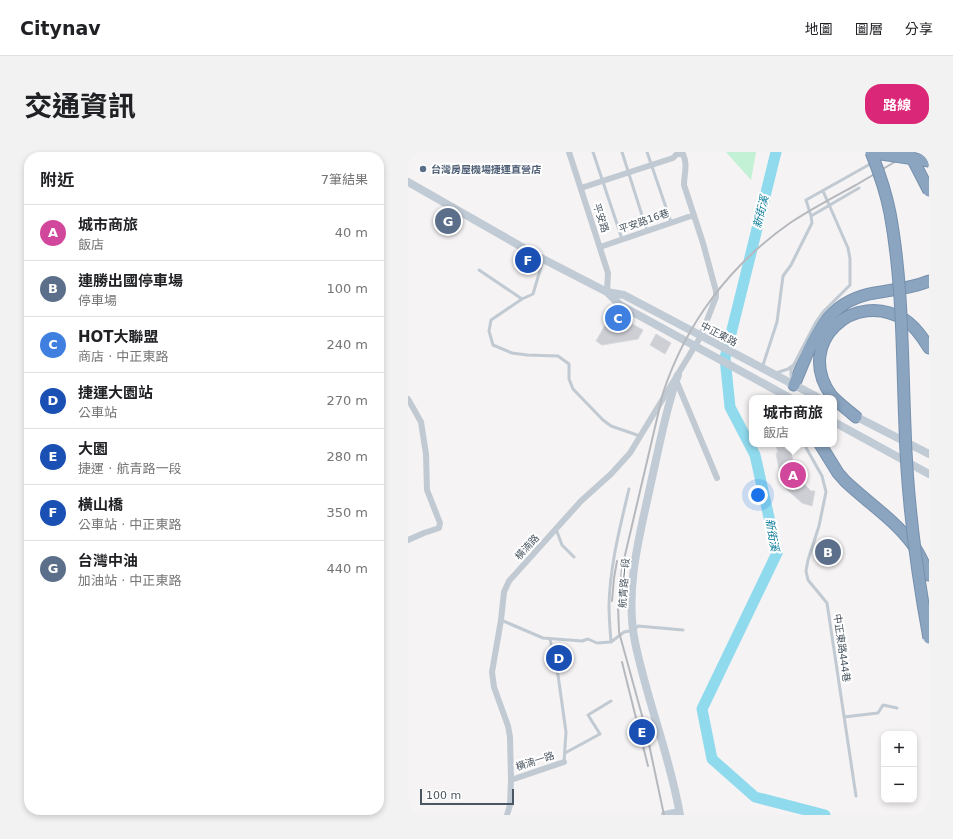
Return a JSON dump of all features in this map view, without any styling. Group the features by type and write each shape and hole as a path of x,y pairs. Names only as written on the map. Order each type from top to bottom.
{"highway":[{"path":"871,152 881,178 890,212 896,252 900,305 908,482 919,579 929,638"},
{"path":"876,152 929,161"},
{"path":"908,152 929,191"},
{"path":"794,385 816,335 828,317 836,309 867,295 920,285 929,281"},
{"path":"831,395 822,378 819,364 820,352 824,339 830,330 840,320 864,311 876,311 890,314 905,320 922,337 929,348"},
{"path":"837,400 856,417"},
{"path":"822,447 838,473 845,481 900,530 913,544 929,575"}],"main road":[{"name":"中正東路","path":"408,182 543,258 607,292 620,305 782,395"},
{"name":"中正東路","path":"607,292 624,295 813,395"},
{"name":"航青路一段","path":"677,377 669,404 635,564 631,604 635,642 643,676 671,773 680,814"},
{"path":"785,395 794,385"},
{"path":"837,407 926,453"},
{"path":"837,424 929,474"},
{"path":"665,815 680,814"}],"street":[{"name":"平安路","path":"569,152 608,273 607,292"},
{"name":"橫湳路","path":"507,815 510,805 511,780 510,736 508,726 494,687 492,672 504,592 509,582 581,501 611,474 630,453 701,336 716,291 684,185 686,160 683,154 672,155"},
{"path":"581,188 652,165 672,155"},
{"name":"平安路16巷","path":"600,247 694,215"},
{"path":"677,377 717,478"},
{"path":"408,399 421,422 426,454 427,490 440,523 439,528 408,540"},
{"name":"橫湳一路","path":"511,780 564,762"}],"lane":[{"path":"593,152 622,239"},
{"path":"622,152 647,231"},
{"path":"647,152 671,223"},
{"path":"761,368 777,322 783,276 791,265 812,220 806,200 891,152"},
{"path":"811,216 859,188"},
{"path":"794,385 791,375 794,365 816,322 840,294 850,285 850,259 848,248 823,191"},
{"path":"543,258 533,294 491,320 488,331 493,345 512,353 558,356 569,364 569,379 573,389 603,420 611,426 640,436"},
{"path":"479,270 522,300"},
{"path":"771,373 781,372 794,365"},
{"name":"中正東路444巷","path":"806,447 822,476 826,492 819,526 806,570 808,580 828,604 856,796"},
{"path":"611,642 609,606 615,544 629,489"},
{"path":"556,529 562,545 574,557"},
{"path":"501,620 543,638 582,641 588,639 598,643 611,642 624,632 634,630 638,626 683,630"},
{"path":"550,639 558,675 566,732 564,762"},
{"path":"565,753 600,734 588,715 610,701"},
{"path":"844,717 878,713 883,705 897,708"}],"green space":[{"path":"726,152 756,152 751,180"}],"building":[{"path":"612,313 643,330 638,339 602,345 596,341"},
{"path":"656,334 671,343 665,354 650,345"},
{"path":"777,447 785,447 791,453 795,469 801,465 807,474 801,478 806,482 804,484 811,491 815,491 812,506 802,503 782,485 776,453 778,453"}],"waterway":[{"name":"新街溪","path":"749,443 730,407 725,358 776,152"},
{"name":"新街溪","path":"751,447 755,455 777,553 702,709 712,759 755,797 825,815"}],"railway":[{"path":"664,815 646,730 619,632 618,605 622,568 663,393 684,343 697,320 713,298 748,257 768,239 790,223 911,152"},
{"path":"612,601 617,561"},
{"path":"622,662 648,766"}],"place":[{"name":"台灣房屋機場捷運直營店","path":"423,169"},
{"name":"台灣中油","path":"448,221"},
{"name":"橫山橋","path":"528,260"},
{"name":"HOT大聯盟","path":"618,318"},
{"name":"城市商旅","path":"793,475"},
{"name":"連勝出國停車場","path":"828,552"},
{"name":"捷運大園站","path":"559,658"},
{"name":"大園","path":"642,732"}]}
